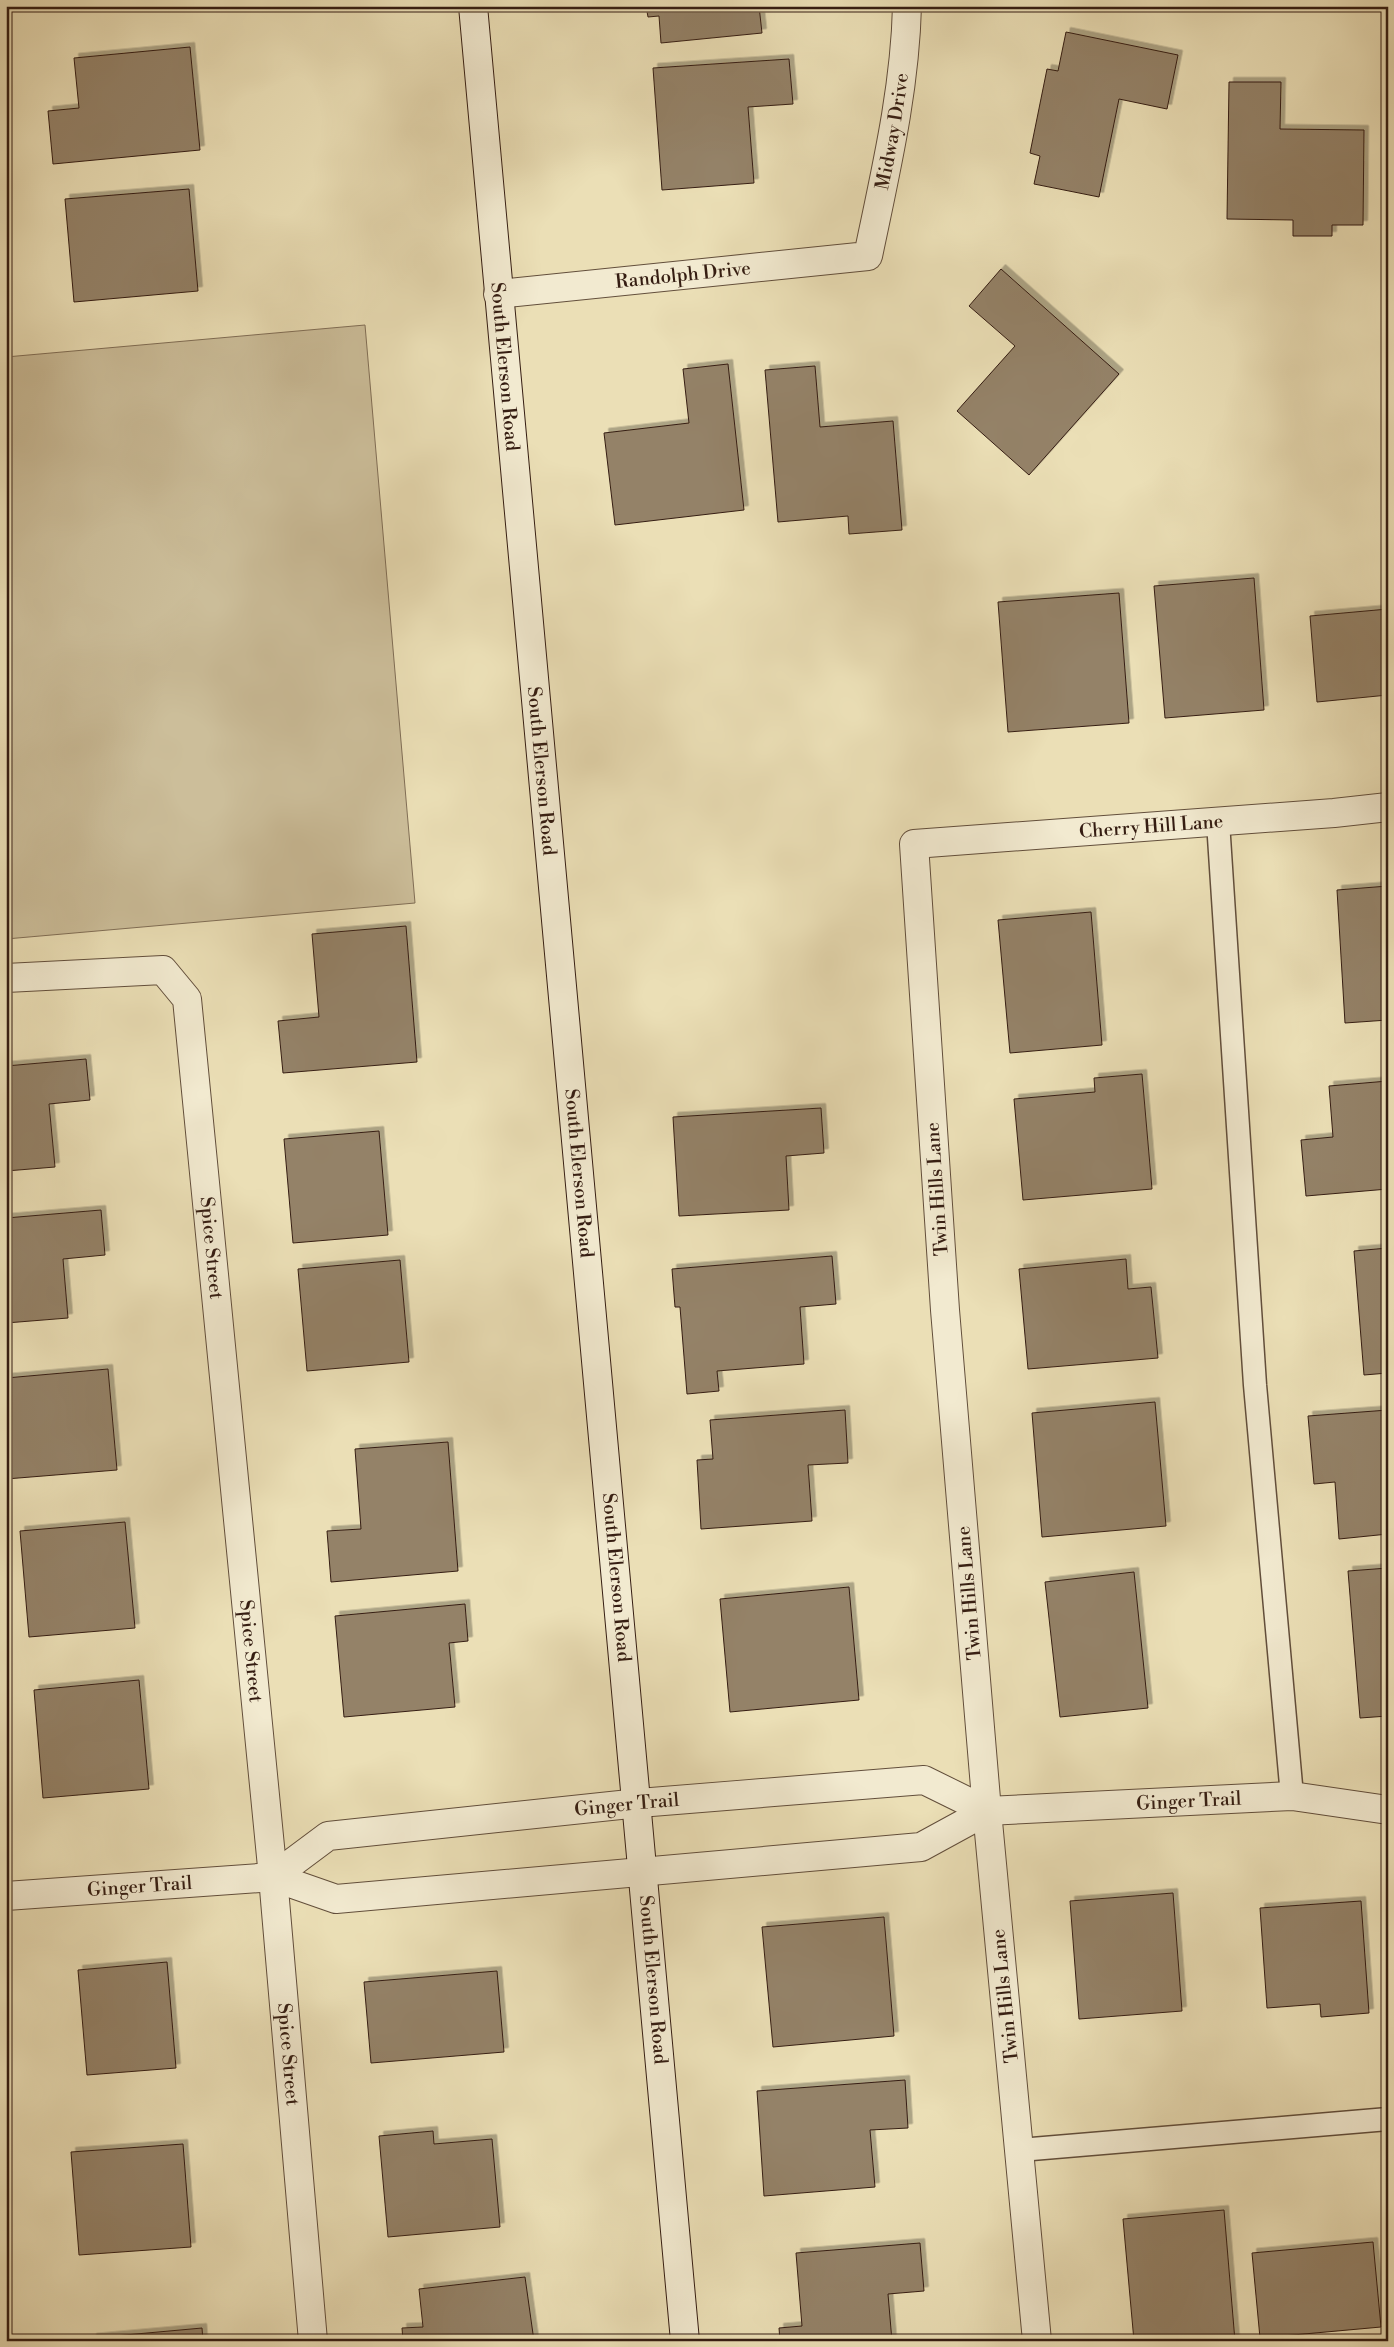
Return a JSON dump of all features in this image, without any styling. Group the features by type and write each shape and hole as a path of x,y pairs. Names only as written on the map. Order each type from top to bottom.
{"street":[{"name":"South Elerson Road","path":"474,6 498,294 638,1803 685,2341"},
{"name":"Midway Drive","path":"868,256 894,126 906,38 907,6"},
{"name":"Randolph Drive","path":"498,294 868,256"},
{"name":"Cherry Hill Lane","path":"914,844 1334,814 1388,807"},
{"name":"Twin Hills Lane","path":"914,844 945,1310 988,1811 1037,2341"},
{"name":"Spice Street","path":"6,978 163,970 187,999 273,1877 313,2341"},
{"name":"Ginger Trail","path":"273,1877 328,1836 638,1803 924,1780 988,1811"},
{"name":"Ginger Trail","path":"6,1896 273,1877 336,1899 921,1847 988,1811 1292,1796 1388,1810"}],"lane":[{"path":"1218,822 1255,1385 1292,1796"},
{"path":"1020,2150 1388,2119"}],"shaded area":[{"path":"365,325 415,903 6,939 6,357"}],"building":[{"path":"646,6 759,6 762,33 661,43 659,16 648,17"},
{"path":"1066,32 1178,55 1167,109 1119,99 1099,197 1034,184 1040,156 1030,153 1047,69 1058,71"},
{"path":"190,47 200,150 53,164 48,111 79,108 74,58"},
{"path":"789,59 793,104 748,107 754,183 662,190 653,68"},
{"path":"1229,82 1281,82 1280,129 1364,130 1363,225 1332,225 1332,236 1293,236 1293,220 1227,219"},
{"path":"189,189 198,291 74,302 65,199"},
{"path":"1001,269 1119,374 1029,475 957,411 1015,346 969,306"},
{"path":"728,364 744,510 615,525 604,433 689,423 683,369"},
{"path":"815,366 820,427 893,421 902,530 849,534 848,516 778,522 765,370"},
{"path":"1254,578 1264,710 1165,718 1154,586"},
{"path":"1119,593 1129,723 1008,732 998,602"},
{"path":"1388,609 1388,695 1317,702 1310,616"},
{"path":"1388,886 1388,1020 1345,1023 1337,890"},
{"path":"1091,912 1102,1045 1010,1053 998,920"},
{"path":"406,926 417,1062 283,1073 278,1021 319,1017 312,934"},
{"path":"86,1059 90,1100 49,1104 55,1167 6,1171 6,1066"},
{"path":"1142,1074 1152,1189 1023,1200 1014,1099 1095,1092 1094,1078"},
{"path":"1388,1081 1388,1189 1306,1196 1301,1140 1333,1137 1329,1086"},
{"path":"821,1108 824,1153 786,1156 789,1210 679,1216 673,1117"},
{"path":"379,1131 388,1235 293,1243 284,1139"},
{"path":"101,1210 105,1255 63,1259 68,1318 6,1323 6,1218"},
{"path":"1388,1248 1388,1373 1364,1375 1354,1251"},
{"path":"832,1256 836,1304 800,1307 804,1364 717,1371 719,1391 687,1394 680,1307 675,1307 672,1269"},
{"path":"1126,1259 1128,1289 1151,1287 1158,1358 1028,1369 1019,1269"},
{"path":"400,1260 409,1362 307,1371 298,1269"},
{"path":"108,1369 117,1470 6,1479 6,1378"},
{"path":"1155,1402 1166,1526 1042,1537 1032,1413"},
{"path":"845,1410 848,1463 808,1465 812,1521 701,1529 697,1460 713,1459 710,1420"},
{"path":"1388,1410 1388,1534 1339,1539 1335,1482 1314,1484 1308,1416"},
{"path":"448,1442 458,1571 331,1582 327,1531 361,1529 355,1449"},
{"path":"125,1522 135,1628 29,1637 20,1531"},
{"path":"1388,1568 1388,1716 1360,1718 1348,1571"},
{"path":"1134,1572 1148,1708 1060,1717 1045,1582"},
{"path":"849,1587 859,1700 730,1712 720,1599"},
{"path":"465,1604 468,1641 449,1643 455,1707 344,1717 335,1616"},
{"path":"139,1680 149,1789 43,1798 34,1690"},
{"path":"1173,1893 1182,2011 1079,2019 1070,1901"},
{"path":"1361,1901 1369,2013 1321,2017 1320,2004 1267,2008 1260,1908"},
{"path":"884,1917 894,2036 773,2047 762,1927"},
{"path":"167,1962 176,2068 87,2075 78,1970"},
{"path":"497,1971 504,2052 371,2063 364,1982"},
{"path":"905,2080 908,2128 870,2130 875,2187 764,2196 757,2091"},
{"path":"433,2131 434,2144 492,2139 500,2227 388,2237 379,2136"},
{"path":"183,2144 191,2247 79,2255 71,2152"},
{"path":"1224,2210 1235,2341 1134,2341 1123,2219"},
{"path":"1373,2242 1381,2327 1260,2338 1252,2253"},
{"path":"920,2243 924,2291 888,2294 892,2341 780,2341 779,2328 802,2326 796,2253"},
{"path":"525,2277 534,2341 403,2341 402,2328 423,2327 419,2289"},
{"path":"202,2328 203,2341 92,2341 92,2338"}]}
